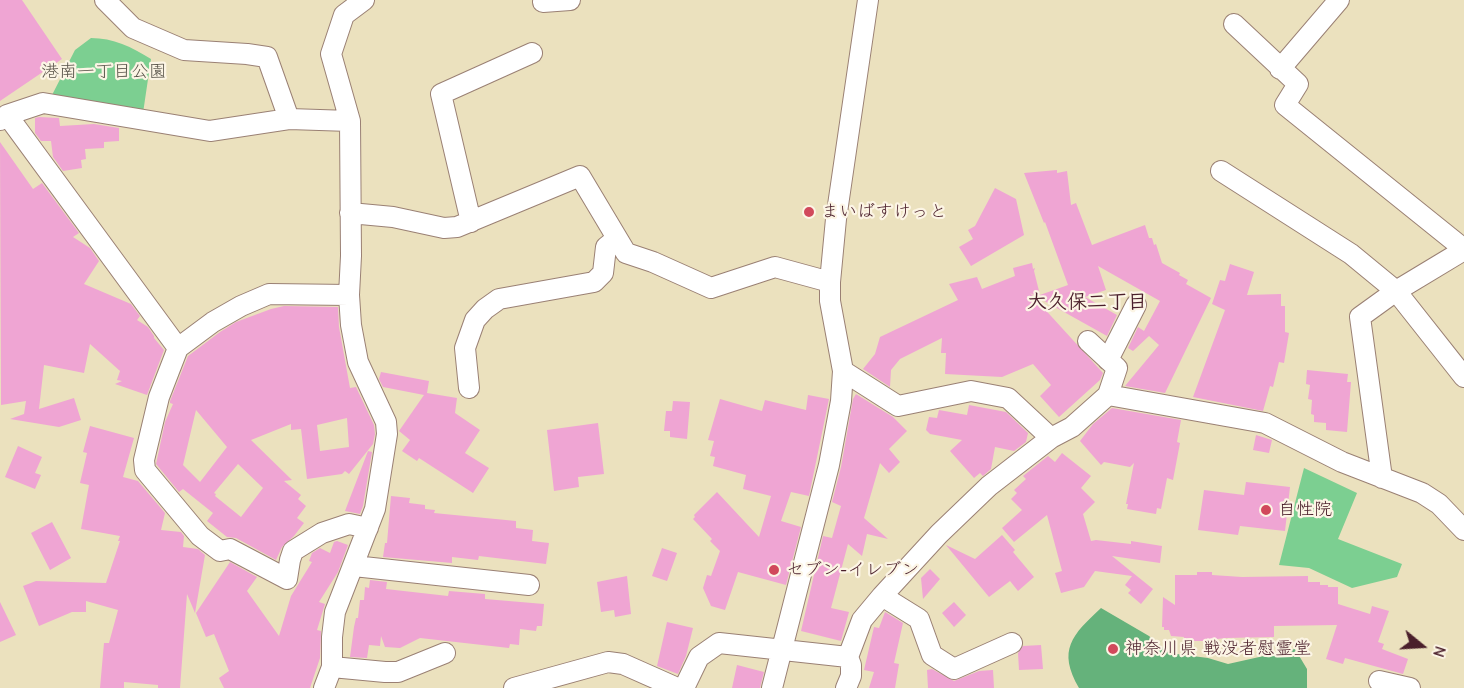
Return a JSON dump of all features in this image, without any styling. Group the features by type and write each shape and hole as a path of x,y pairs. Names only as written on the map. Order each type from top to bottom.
{"street":[{"path":"105,0 133,28 184,50 267,57 290,119"},
{"path":"324,688 332,667 335,612 375,509 387,434 386,422 358,362 351,325 349,296 350,121 331,54 339,7 364,0"},
{"path":"543,2 570,0"},
{"path":"772,688 831,456 841,401 843,371 830,301 830,282 836,219 868,0"},
{"path":"1280,69 1339,0"},
{"path":"1234,24 1298,84 1285,105 1464,249 1396,291 1360,317 1382,478"},
{"path":"471,222 441,94 532,53"},
{"path":"178,348 4,118 43,103 210,131 290,119 350,121"},
{"path":"1221,171 1351,254 1396,291 1464,377"},
{"path":"350,213 393,217 444,228 471,222 580,176 626,254 653,262 711,288 775,267 830,282"},
{"path":"469,388 465,348 475,320 485,309 499,299 594,282 603,273 606,247 616,239"},
{"path":"349,296 269,294 213,322 178,348 159,397 144,460 145,470 177,511 201,536 220,551 230,549 288,579 293,550 322,533 349,524 368,528"},
{"path":"1108,360 1136,305"},
{"path":"846,688 851,676 848,657 862,620 882,596 939,534 990,486 1051,438 1072,427 1108,395 1117,368 1088,341"},
{"path":"843,371 898,406 971,392 1008,399 1051,438"},
{"path":"1108,395 1265,423 1342,462 1422,493 1439,504 1464,530"},
{"path":"354,566 529,585"},
{"path":"882,596 918,619 932,655 954,669 1012,643"},
{"path":"684,688 699,657 719,643 782,648 848,657"},
{"path":"332,667 384,680 445,653"},
{"path":"514,688 608,662 623,664 677,688"},
{"path":"1379,681 1410,688"}],"green space":[{"name":"港南一丁目公園","path":"91,38 122,44 151,59 143,113 51,97 75,50"},
{"path":"1304,468 1357,493 1338,539 1402,564 1397,577 1352,588 1309,568 1279,565"},
{"name":"神奈川県 戦没者慰霊堂","path":"1101,608 1149,636 1169,653 1208,658 1228,664 1295,649 1307,669 1307,688 1079,688 1069,663 1071,644 1075,635"}],"building":[{"path":"0,0 22,0 62,59 0,101"},
{"path":"35,118 59,118 60,126 94,124 119,128 119,141 104,142 104,148 85,149 86,159 81,160 82,168 63,171 53,157 51,141 41,141 35,133"},
{"path":"0,142 33,189 42,183 79,233 73,237 90,248 99,261 84,284 131,304 140,316 137,320 148,327 164,350 147,395 115,384 122,381 117,380 120,371 90,344 84,373 44,365 39,409 74,398 81,420 59,427 10,419 24,414 26,401 1,405"},
{"path":"1057,170 1057,173 1067,171 1071,205 1076,203 1092,245 1145,225 1149,238 1152,238 1154,245 1156,244 1162,263 1188,280 1186,284 1211,298 1165,393 1125,386 1159,345 1149,336 1133,351 1128,348 1138,327 1144,331 1160,301 1098,266 1106,290 1085,297 1117,315 1107,336 1030,293 1103,373 1100,380 1059,417 1040,396 1051,385 1033,364 1002,377 945,374 946,353 941,353 942,338 900,359 891,370 890,387 863,369 875,354 880,337 958,300 949,284 977,277 982,289 1015,276 1013,268 1032,263 1040,295 1068,285 1024,173"},
{"path":"995,188 1016,199 1024,235 971,266 959,247 973,239 968,230 975,226"},
{"path":"1230,264 1254,272 1247,295 1281,294 1281,306 1285,306 1285,332 1289,333 1284,363 1279,362 1273,387 1270,386 1263,411 1193,397 1225,310 1212,304 1220,280 1225,281"},
{"path":"284,306 338,307 339,327 350,388 356,387 374,425 375,434 373,444 349,474 345,471 342,474 307,479 301,429 291,430 291,424 251,440 292,480 284,481 301,495 298,499 306,506 297,518 304,523 282,547 276,560 236,538 227,537 207,521 213,513 183,489 179,492 156,464 165,422 173,404 170,401 188,356 236,322","holes":["196,410 227,447 200,482 183,465","347,418 349,447 320,451 317,425","238,464 263,488 241,517 214,493"]},
{"path":"1307,370 1348,374 1347,382 1351,382 1347,432 1326,430 1326,423 1314,422 1314,415 1311,414 1312,400 1308,399 1310,385 1306,384"},
{"path":"381,372 429,381 427,393 457,398 455,413 480,430 465,453 489,468 473,493 419,458 417,461 402,451 410,440 399,431 424,395 383,387 379,379"},
{"path":"856,394 893,417 907,431 889,449 900,462 889,473 880,463 864,518 888,539 867,534 862,556 848,544 831,608 849,612 841,641 801,631 823,536 832,538 841,506 832,502 841,467 853,399"},
{"path":"808,395 829,399 809,496 791,492 781,521 801,527 786,585 738,572 725,610 711,606 703,588 707,575 711,576 720,551 693,519 694,515 717,492 759,537 771,496 743,489 746,475 713,466 715,457 710,456 714,441 708,440 720,399 762,411 765,400 806,410"},
{"path":"673,401 690,402 687,439 670,437 670,431 664,431 666,411 672,411"},
{"path":"969,405 1006,412 1028,433 1026,442 1014,451 995,447 991,469 983,476 980,473 974,478 950,451 962,440 930,434 926,430 929,417 937,418 939,410 967,415"},
{"path":"1112,408 1181,420 1177,442 1180,443 1173,480 1167,478 1161,509 1157,508 1156,514 1127,509 1134,463 1130,467 1104,462 1101,465 1080,441 1093,424"},
{"path":"598,423 604,474 578,477 579,487 554,491 547,430"},
{"path":"90,426 134,438 123,477 138,481 165,513 161,530 181,532 184,536 183,547 198,549 205,555 195,613 187,594 180,688 158,688 158,685 124,682 124,688 100,688 104,643 109,643 118,610 86,601 86,612 72,612 39,626 23,586 36,581 106,583 120,536 81,529 89,485 80,483 87,453 83,452"},
{"path":"1256,435 1272,440 1269,453 1253,450"},
{"path":"18,446 42,457 35,473 41,475 35,489 5,477"},
{"path":"368,451 372,452 360,514 345,511"},
{"path":"1062,453 1091,476 1081,488 1095,502 1083,514 1091,541 1131,544 1131,541 1162,546 1160,563 1112,556 1153,589 1141,604 1128,593 1131,590 1125,585 1132,576 1095,571 1084,587 1061,593 1055,573 1062,571 1047,515 1014,542 1002,528 1022,510 1011,499 1017,493 1014,490 1026,479 1023,476 1048,456 1055,462"},
{"path":"1246,482 1290,487 1285,531 1240,526 1238,535 1198,530 1204,490 1244,495"},
{"path":"391,496 410,498 409,503 425,505 425,509 435,510 434,513 516,521 516,528 533,530 532,541 549,543 546,564 479,556 478,560 452,557 452,563 383,557 385,543 387,543"},
{"path":"52,522 71,558 50,570 31,533"},
{"path":"1002,535 1034,577 1018,591 1010,581 989,597 946,545 975,559"},
{"path":"334,542 348,545 338,572 319,602 325,604 317,630 321,631 320,658 310,688 224,688 219,678 229,671 214,634 206,637 196,613 230,562 257,577 247,591 279,636 291,596 312,562 309,561 312,553 320,548 330,553"},
{"path":"662,548 677,553 667,581 652,576"},
{"path":"930,569 940,579 923,599 921,578"},
{"path":"1197,572 1242,577 1308,576 1308,582 1320,582 1320,585 1338,587 1338,604 1370,614 1372,606 1389,611 1378,642 1384,644 1382,649 1408,659 1403,674 1345,658 1343,664 1326,659 1337,625 1274,626 1274,637 1226,638 1217,639 1217,641 1184,641 1184,637 1171,636 1169,630 1164,630 1162,627 1163,597 1175,605 1175,575 1197,575"},
{"path":"627,576 631,614 615,617 614,610 601,612 597,582"},
{"path":"370,580 387,582 386,589 448,596 449,591 485,594 485,599 544,604 542,626 537,626 536,631 520,629 519,645 510,644 509,648 420,638 400,648 385,647 381,636 380,646 369,645 367,658 350,657 360,600 364,600 365,587 369,588"},
{"path":"0,602 16,635 0,642"},
{"path":"954,602 966,615 954,627 942,613"},
{"path":"885,612 903,623 894,663 899,664 895,688 869,688 874,672 864,670 874,627 879,628"},
{"path":"667,622 693,628 686,656 678,674 657,666"},
{"path":"1041,645 1043,669 1019,670 1018,653 1023,646"},
{"path":"737,665 764,672 760,688 732,688"},
{"path":"932,669 954,681 979,671 993,670 994,688 928,688 927,670"}],"place":[{"name":"まいばすけっと","path":"809,212"},
{"name":"自性院","path":"1266,510"},
{"name":"セブン-イレブン","path":"774,570"},
{"name":"神奈川県 戦没者慰霊堂","path":"1113,649"}],"district":[{"name":"大久保二丁目","path":"1087,302"}]}
